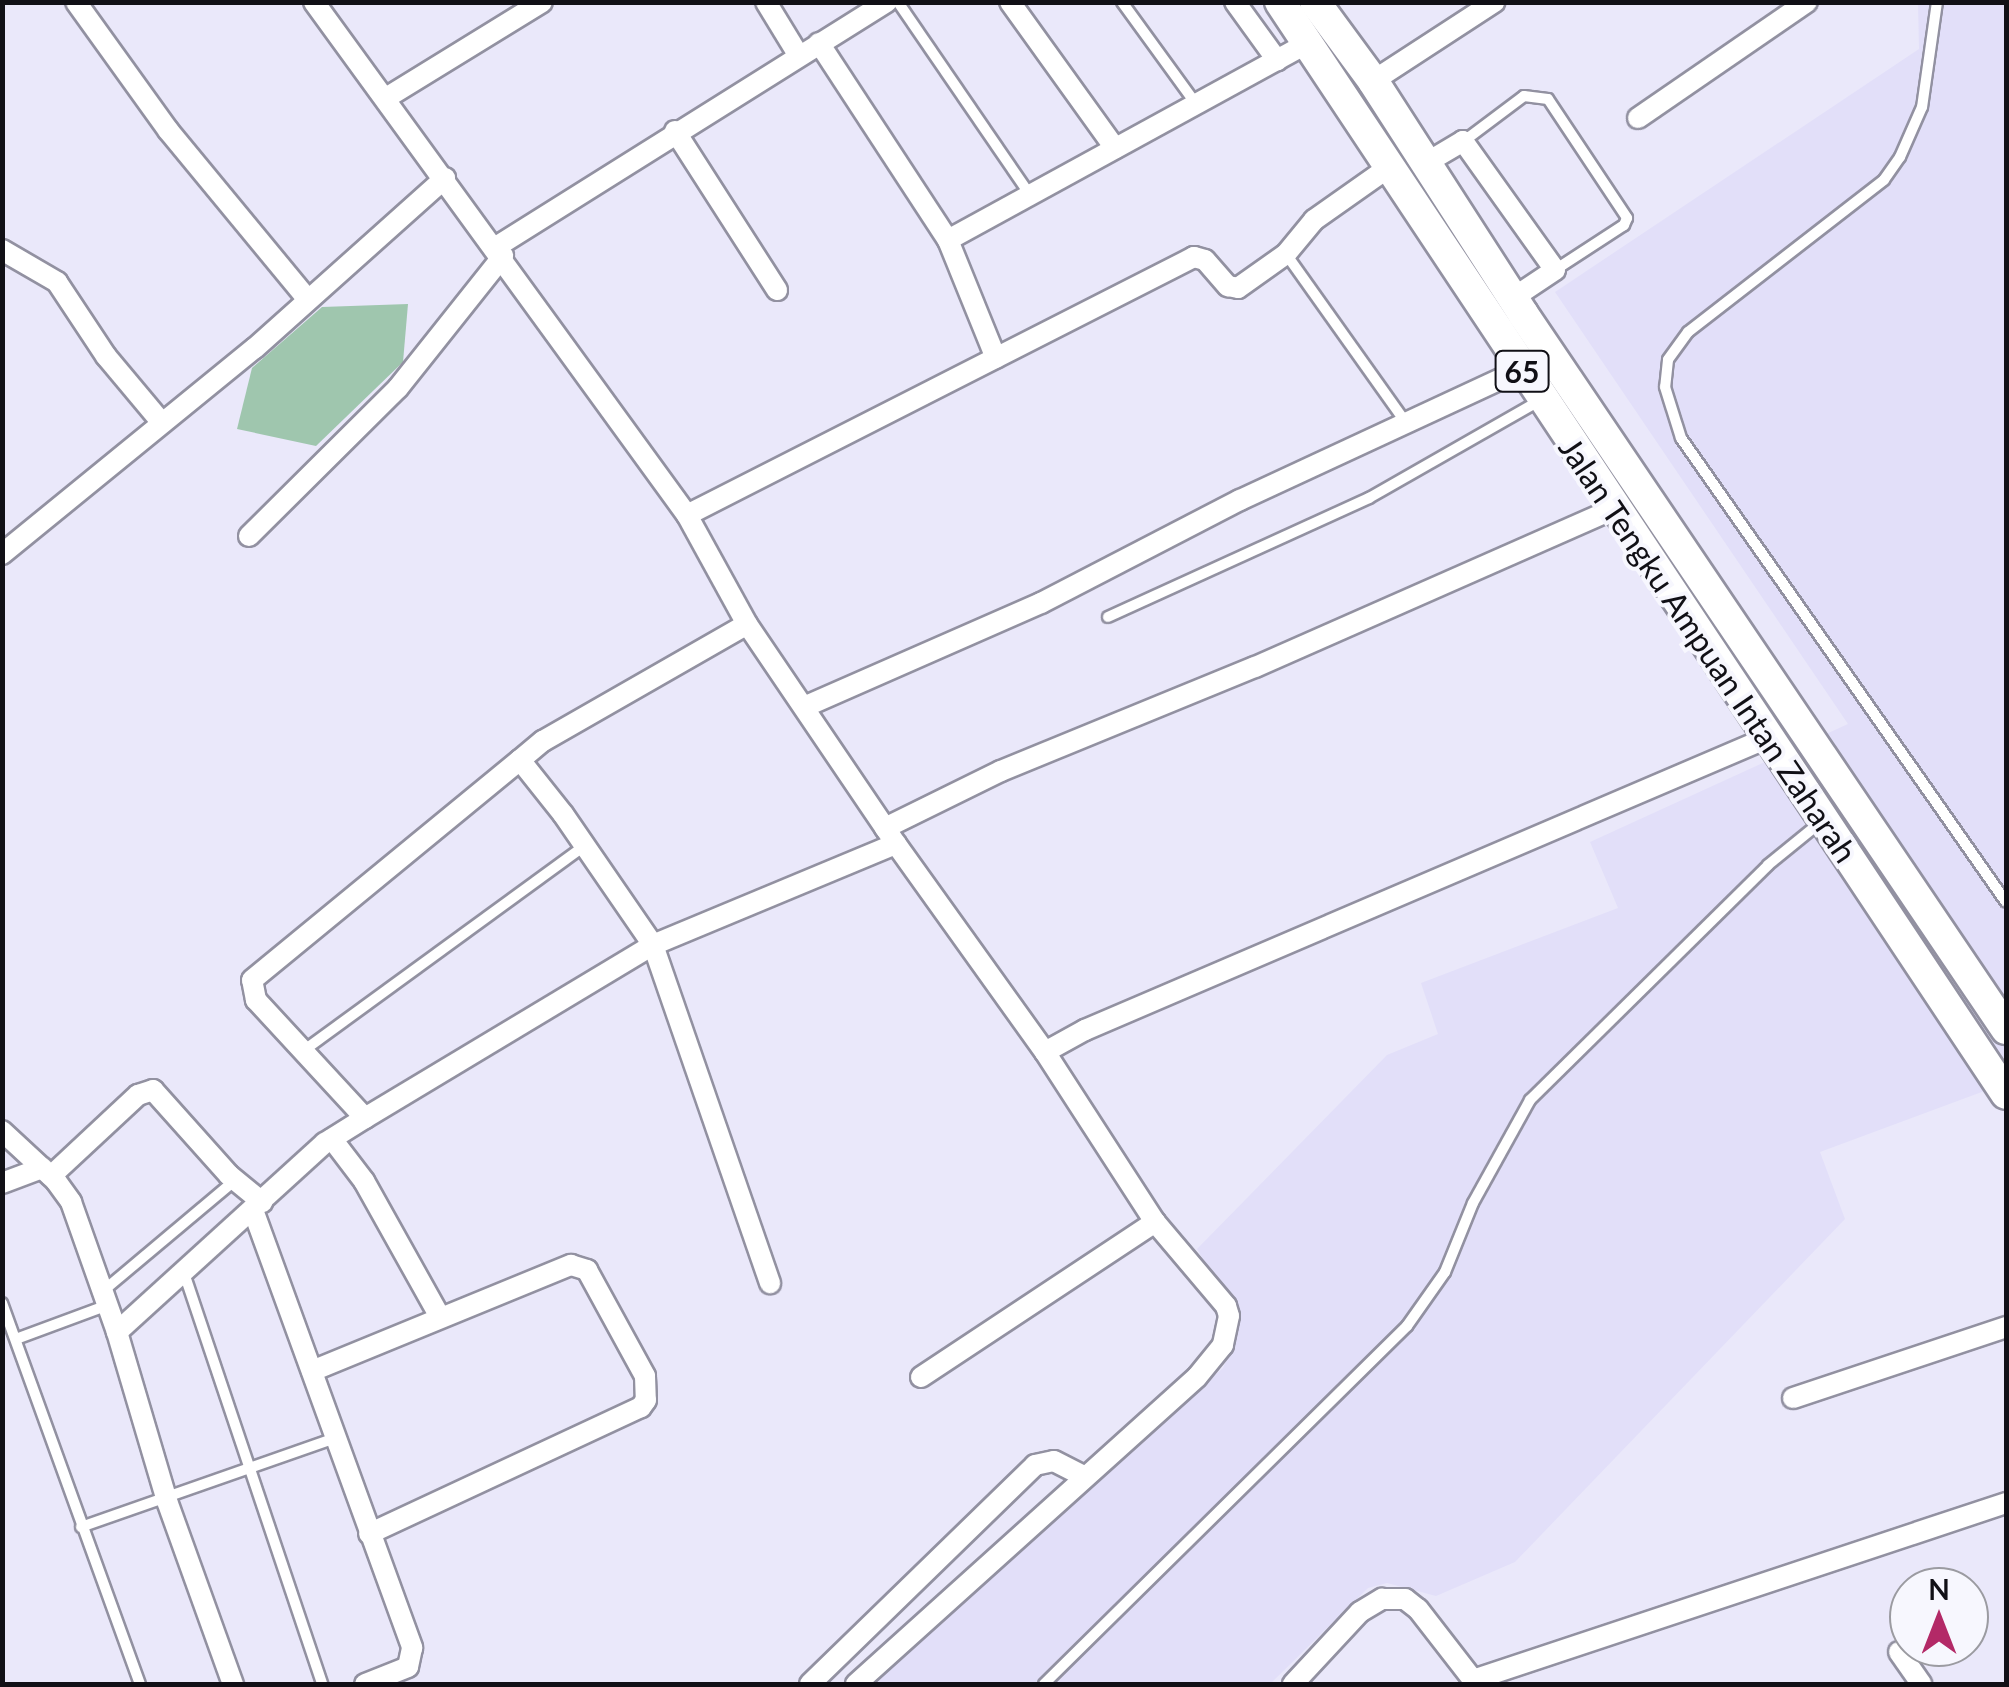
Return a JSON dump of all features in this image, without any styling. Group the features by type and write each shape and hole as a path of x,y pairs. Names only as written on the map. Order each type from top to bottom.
{"main road":[{"name":"Jalan Tengku Ampuan Intan Zaharah","path":"1280,2 2006,1094"},
{"name":"Jalan Tengku Ampuan Intan Zaharah","path":"1315,2 2006,1029"},
{"path":"1767,738 1801,723"}],"street":[{"path":"76,2 168,130 308,300"},
{"path":"314,2 687,516 747,624 891,836 1045,1052 1155,1222 1226,1306 1228,1332 1197,1377 856,1684"},
{"path":"386,98 542,2"},
{"path":"766,2 800,56"},
{"path":"249,536 398,388 499,252 675,131 886,2"},
{"path":"1010,2 1115,148"},
{"path":"1235,2 1277,60"},
{"path":"1372,82 1494,2"},
{"path":"1638,118 1807,2"},
{"path":"819,43 948,240 996,358"},
{"path":"948,240 1308,43"},
{"path":"675,131 776,290"},
{"path":"1426,163 1463,142 1554,270 1513,298"},
{"path":"687,516 1194,257 1206,260 1228,286 1238,288 1286,254 1314,220 1390,167"},
{"path":"2,554 308,300 445,178"},
{"path":"2,250 57,282 106,356 162,423"},
{"path":"804,708 1040,603 1240,500 1522,369"},
{"path":"117,1332 332,1139 653,946 891,836 1001,771 1255,667 1614,509"},
{"path":"365,1118 256,1000 251,986 255,975 543,740 747,624"},
{"path":"1045,1052 1084,1030 1767,738"},
{"path":"520,760 585,845 653,946 770,1283"},
{"path":"2,1183 46,1172 138,1095 153,1090 257,1206 412,1659 396,1675 365,1684"},
{"path":"2,1130 71,1202 117,1332 166,1501 233,1684"},
{"path":"332,1139 364,1180 440,1317"},
{"path":"921,1377 1155,1222"},
{"path":"312,1370 562,1266 579,1266 587,1270 645,1376 646,1400 642,1407 369,1534"},
{"path":"1793,1398 2006,1327"},
{"path":"810,1684 1035,1464 1054,1460 1083,1476"},
{"path":"1293,1684 1360,1612 1394,1597 1418,1608 1475,1682 2006,1503"}],"lane":[{"path":"898,2 1030,195"},
{"path":"1122,2 1196,104"},
{"path":"1937,2 1922,107 1900,157 1884,180 1688,332 1668,360 1666,387 1680,438 2006,902"},
{"path":"1463,142 1524,96 1548,99 1627,218 1624,225 1554,270"},
{"path":"1286,254 1407,425"},
{"path":"1108,617 1368,498 1542,400"},
{"path":"1044,1684 1407,1326 1445,1272 1480,1188 1530,1100 1768,865 1822,822"},
{"path":"303,1051 585,845"},
{"path":"16,1339 106,1298 234,1180"},
{"path":"184,1272 322,1684"},
{"path":"2,1303 140,1684"},
{"path":"82,1527 166,1501 336,1438"}],"shaded area":[{"path":"1918,3 2006,3 2006,1083 1820,1152 1845,1219 1515,1562 1436,1596 1387,1583 1368,1588 1270,1684 869,1684 1223,1368 1236,1338 1235,1321 1231,1306 1197,1249 1387,1055 1438,1034 1421,983 1618,908 1590,842 1848,724 1555,292 1919,49"}],"green space":[{"path":"408,304 403,362 316,446 237,429 252,368 322,307"}]}
